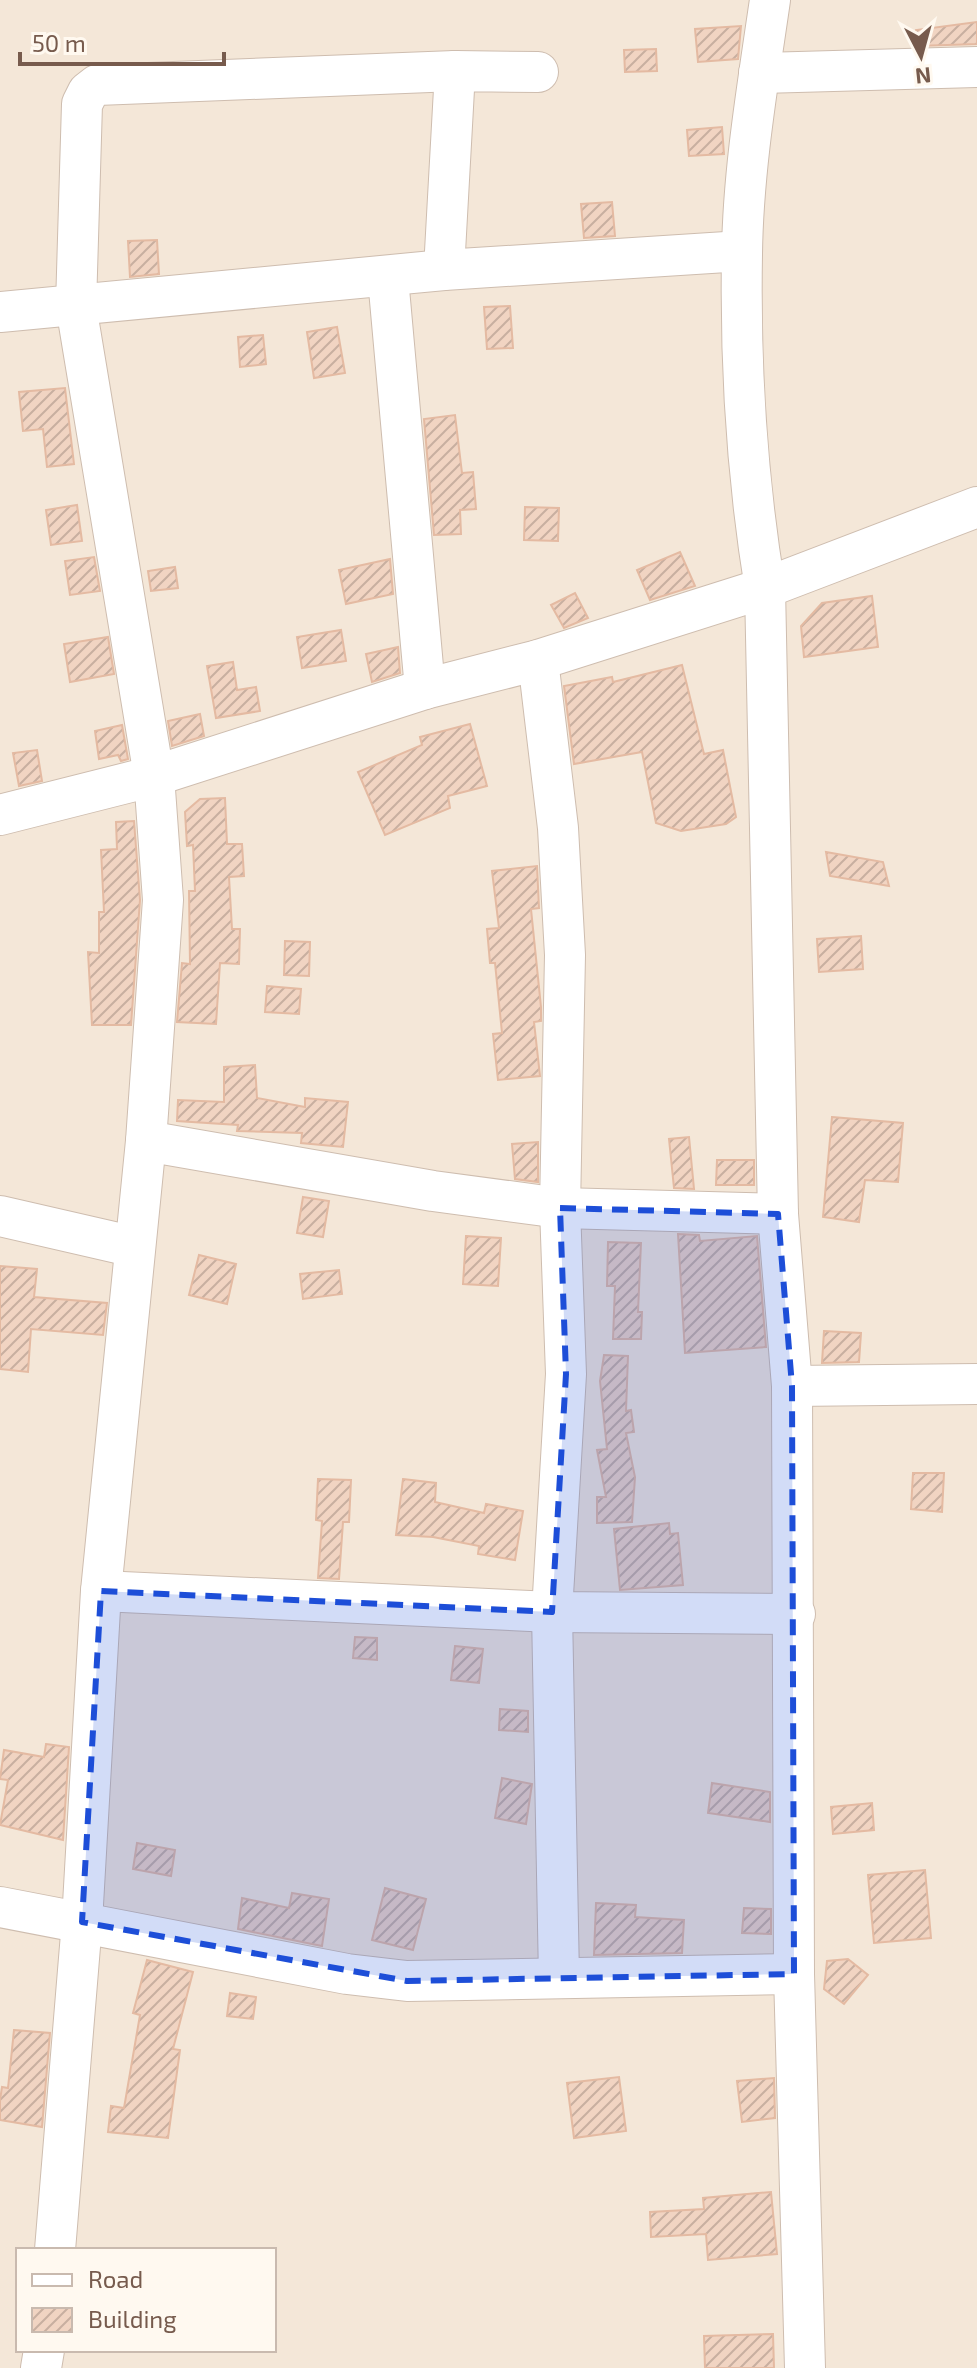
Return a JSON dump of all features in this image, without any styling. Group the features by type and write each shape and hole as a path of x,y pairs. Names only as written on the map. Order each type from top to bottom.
{"street":[{"path":"770,0 759,73 742,251 743,368 750,497 765,588 778,1214 792,1386 794,1974 805,2368"},
{"path":"759,73 977,67"},
{"path":"444,270 455,71"},
{"path":"55,2248 82,1922 101,1591 146,1141 163,900 154,776 76,306 82,104 88,92 97,85 455,71 538,72"},
{"path":"0,312 388,278 444,270 742,251"},
{"path":"388,278 425,689"},
{"path":"0,815 154,776 425,689 538,660 765,588 977,507"},
{"path":"538,660 558,828 565,955 560,1208 566,1374 552,1612 559,1978"},
{"path":"146,1141 433,1191 560,1208 778,1214"},
{"path":"0,1216 135,1247"},
{"path":"792,1386 977,1384"},
{"path":"101,1591 552,1612 795,1614"},
{"path":"0,1907 347,1974 407,1981 794,1974"}],"highlighted area":[{"path":"560,1208 778,1214 792,1386 794,1974 407,1981 82,1922 101,1591 552,1612 566,1374"}],"shaded area":[{"path":"0,0 977,0 977,2368 0,2368"}],"building":[{"path":"977,22 977,44 917,46 916,30"},
{"path":"741,26 738,59 698,62 695,29"},
{"path":"656,49 657,71 625,72 624,50"},
{"path":"722,127 724,154 689,156 687,130"},
{"path":"612,202 615,236 584,238 581,204"},
{"path":"157,240 159,274 130,277 128,241"},
{"path":"510,306 513,348 487,349 484,307"},
{"path":"337,327 345,373 314,378 307,332"},
{"path":"263,335 266,364 240,367 238,337"},
{"path":"65,388 74,464 47,467 43,429 23,431 19,392"},
{"path":"455,415 462,473 473,472 476,509 460,510 461,534 434,535 424,419"},
{"path":"77,505 82,541 51,545 46,510"},
{"path":"525,507 559,508 558,541 524,540"},
{"path":"680,552 695,586 650,600 637,570"},
{"path":"94,557 100,591 70,595 65,561"},
{"path":"390,559 393,594 346,604 339,570"},
{"path":"175,567 178,588 151,591 148,571"},
{"path":"575,593 588,618 564,628 551,605"},
{"path":"872,596 878,647 804,657 801,626 822,603"},
{"path":"341,630 346,661 302,668 297,637"},
{"path":"108,637 114,674 70,682 64,644"},
{"path":"398,647 400,673 372,682 366,654"},
{"path":"233,662 237,690 256,687 260,711 216,718 207,666"},
{"path":"682,665 704,754 723,750 736,817 726,824 681,831 656,823 642,752 574,764 564,686 612,677 613,682"},
{"path":"200,714 204,736 172,746 168,721"},
{"path":"470,724 487,786 448,796 450,808 385,835 358,772 422,745 420,737"},
{"path":"122,725 128,759 121,761 118,755 99,759 95,731"},
{"path":"37,750 42,781 19,786 13,753"},
{"path":"225,798 227,844 242,844 244,876 229,877 232,929 240,929 239,964 220,963 216,1024 177,1022 182,963 190,964 189,891 195,891 193,845 187,846 185,812 200,799"},
{"path":"134,821 140,900 131,1025 92,1025 88,952 99,953 99,912 104,912 101,850 117,849 116,822"},
{"path":"826,852 883,862 889,886 830,876"},
{"path":"537,866 539,908 531,909 541,1007 541,1021 534,1022 540,1076 498,1080 493,1034 502,1033 495,963 490,963 487,929 499,928 492,871"},
{"path":"861,936 863,969 819,972 817,939"},
{"path":"285,941 310,942 309,976 284,975"},
{"path":"267,986 301,989 299,1014 265,1012"},
{"path":"255,1065 257,1098 305,1107 305,1098 348,1102 343,1147 301,1143 302,1133 237,1131 238,1125 177,1121 178,1100 224,1102 224,1067"},
{"path":"832,1117 903,1123 898,1182 865,1180 859,1222 823,1217"},
{"path":"689,1137 694,1189 674,1188 669,1139"},
{"path":"538,1142 538,1182 515,1179 512,1144"},
{"path":"717,1160 754,1160 754,1185 716,1185"},
{"path":"303,1197 329,1201 323,1237 297,1233"},
{"path":"678,1234 699,1235 700,1241 757,1236 766,1347 685,1353"},
{"path":"466,1236 501,1238 498,1286 463,1284"},
{"path":"608,1242 641,1243 638,1312 642,1312 641,1339 613,1339 615,1286 607,1286"},
{"path":"199,1255 236,1264 227,1304 189,1295"},
{"path":"0,1266 37,1269 34,1297 107,1303 103,1335 31,1329 28,1372 0,1369"},
{"path":"339,1270 342,1294 303,1299 300,1274"},
{"path":"824,1331 861,1333 859,1362 822,1363"},
{"path":"604,1355 628,1356 626,1411 631,1410 634,1432 626,1433 635,1477 632,1522 597,1523 597,1497 606,1497 597,1450 607,1449 600,1381"},
{"path":"913,1473 944,1473 942,1512 911,1509"},
{"path":"318,1479 351,1480 349,1522 343,1522 339,1579 318,1578 322,1521 316,1520"},
{"path":"403,1479 436,1483 435,1502 484,1513 486,1504 523,1511 515,1560 478,1554 479,1546 433,1537 396,1535"},
{"path":"669,1523 670,1534 678,1533 683,1585 620,1590 614,1529"},
{"path":"355,1637 377,1638 377,1660 353,1658"},
{"path":"455,1646 483,1649 479,1683 451,1680"},
{"path":"500,1709 528,1711 528,1732 499,1730"},
{"path":"46,1744 69,1747 63,1840 0,1825 8,1780 0,1779 4,1750 44,1757"},
{"path":"502,1778 532,1784 526,1824 495,1818"},
{"path":"712,1783 770,1792 770,1822 708,1813"},
{"path":"872,1803 874,1830 833,1834 831,1807"},
{"path":"137,1843 175,1850 171,1876 133,1869"},
{"path":"925,1870 931,1938 874,1943 868,1875"},
{"path":"385,1888 426,1899 413,1950 372,1940"},
{"path":"292,1893 329,1899 322,1946 238,1929 242,1898 289,1908"},
{"path":"596,1903 636,1905 635,1917 684,1920 682,1953 594,1955"},
{"path":"744,1908 771,1909 771,1934 742,1933"},
{"path":"848,1959 868,1975 844,2004 824,1989 827,1961"},
{"path":"147,1960 193,1972 173,2049 180,2050 168,2138 108,2132 111,2106 124,2108 140,2015 133,2013"},
{"path":"230,1993 256,1997 253,2019 227,2016"},
{"path":"14,2030 50,2033 42,2127 0,2120 2,2087 8,2088"},
{"path":"619,2077 626,2131 574,2138 567,2083"},
{"path":"774,2078 775,2118 742,2122 737,2081"},
{"path":"771,2192 777,2254 708,2260 706,2234 651,2237 650,2212 704,2209 703,2198"},
{"path":"773,2334 774,2368 705,2368 704,2336"}]}
